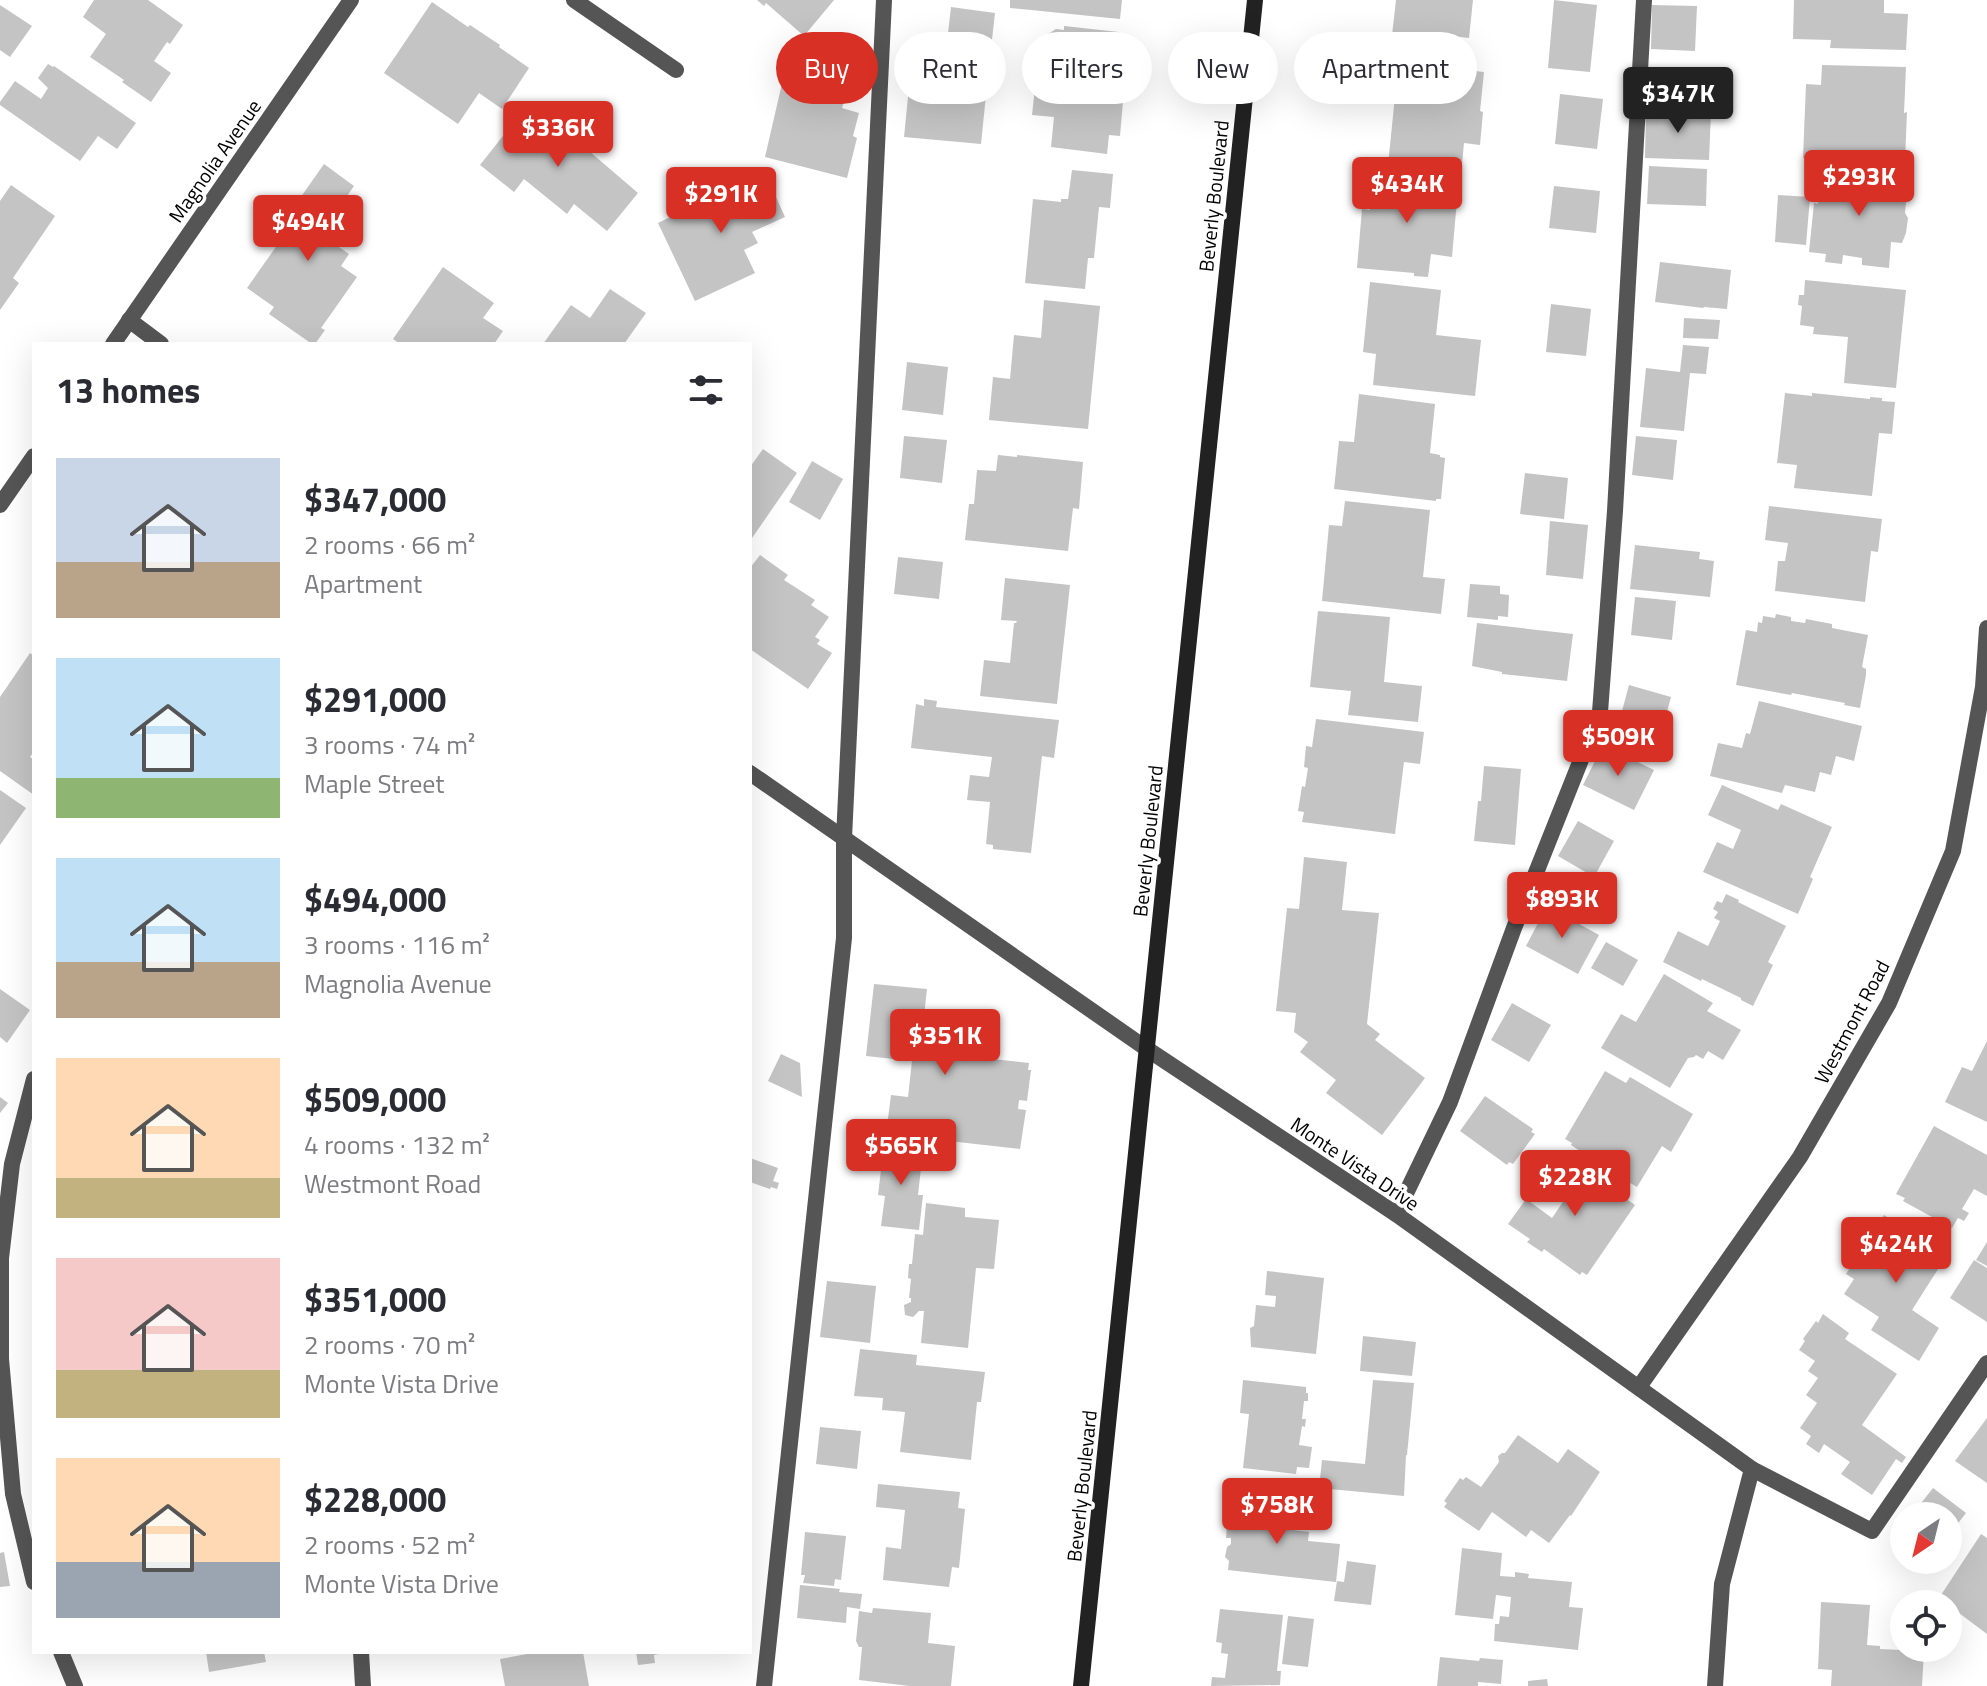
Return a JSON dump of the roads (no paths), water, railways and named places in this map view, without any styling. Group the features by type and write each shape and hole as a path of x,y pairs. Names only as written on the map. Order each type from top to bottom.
{"main road":[{"name":"Beverly Boulevard","path":"1081,1686 1255,0"}],"street":[{"name":"Magnolia Avenue","path":"114,342 351,0"},
{"path":"574,0 676,70"},
{"path":"764,1686 844,938 844,838 884,0"},
{"path":"1396,1214 1450,1102 1514,928 1600,712 1615,511 1644,0"},
{"path":"129,320 158,342"},
{"path":"0,505 32,459"},
{"name":"Westmont Road","path":"1639,1387 1800,1157 1889,1003 1953,851 1983,687 1987,628"},
{"name":"Monte Vista Drive","path":"752,774 1147,1049 1396,1214 1752,1469 1872,1531 1987,1363"},
{"path":"32,1087 12,1164 1,1258 1,1359 13,1494 32,1574"},
{"path":"1715,1686 1722,1584 1752,1469"},
{"path":"62,1654 75,1686"},
{"path":"361,1654 363,1686"}]}
